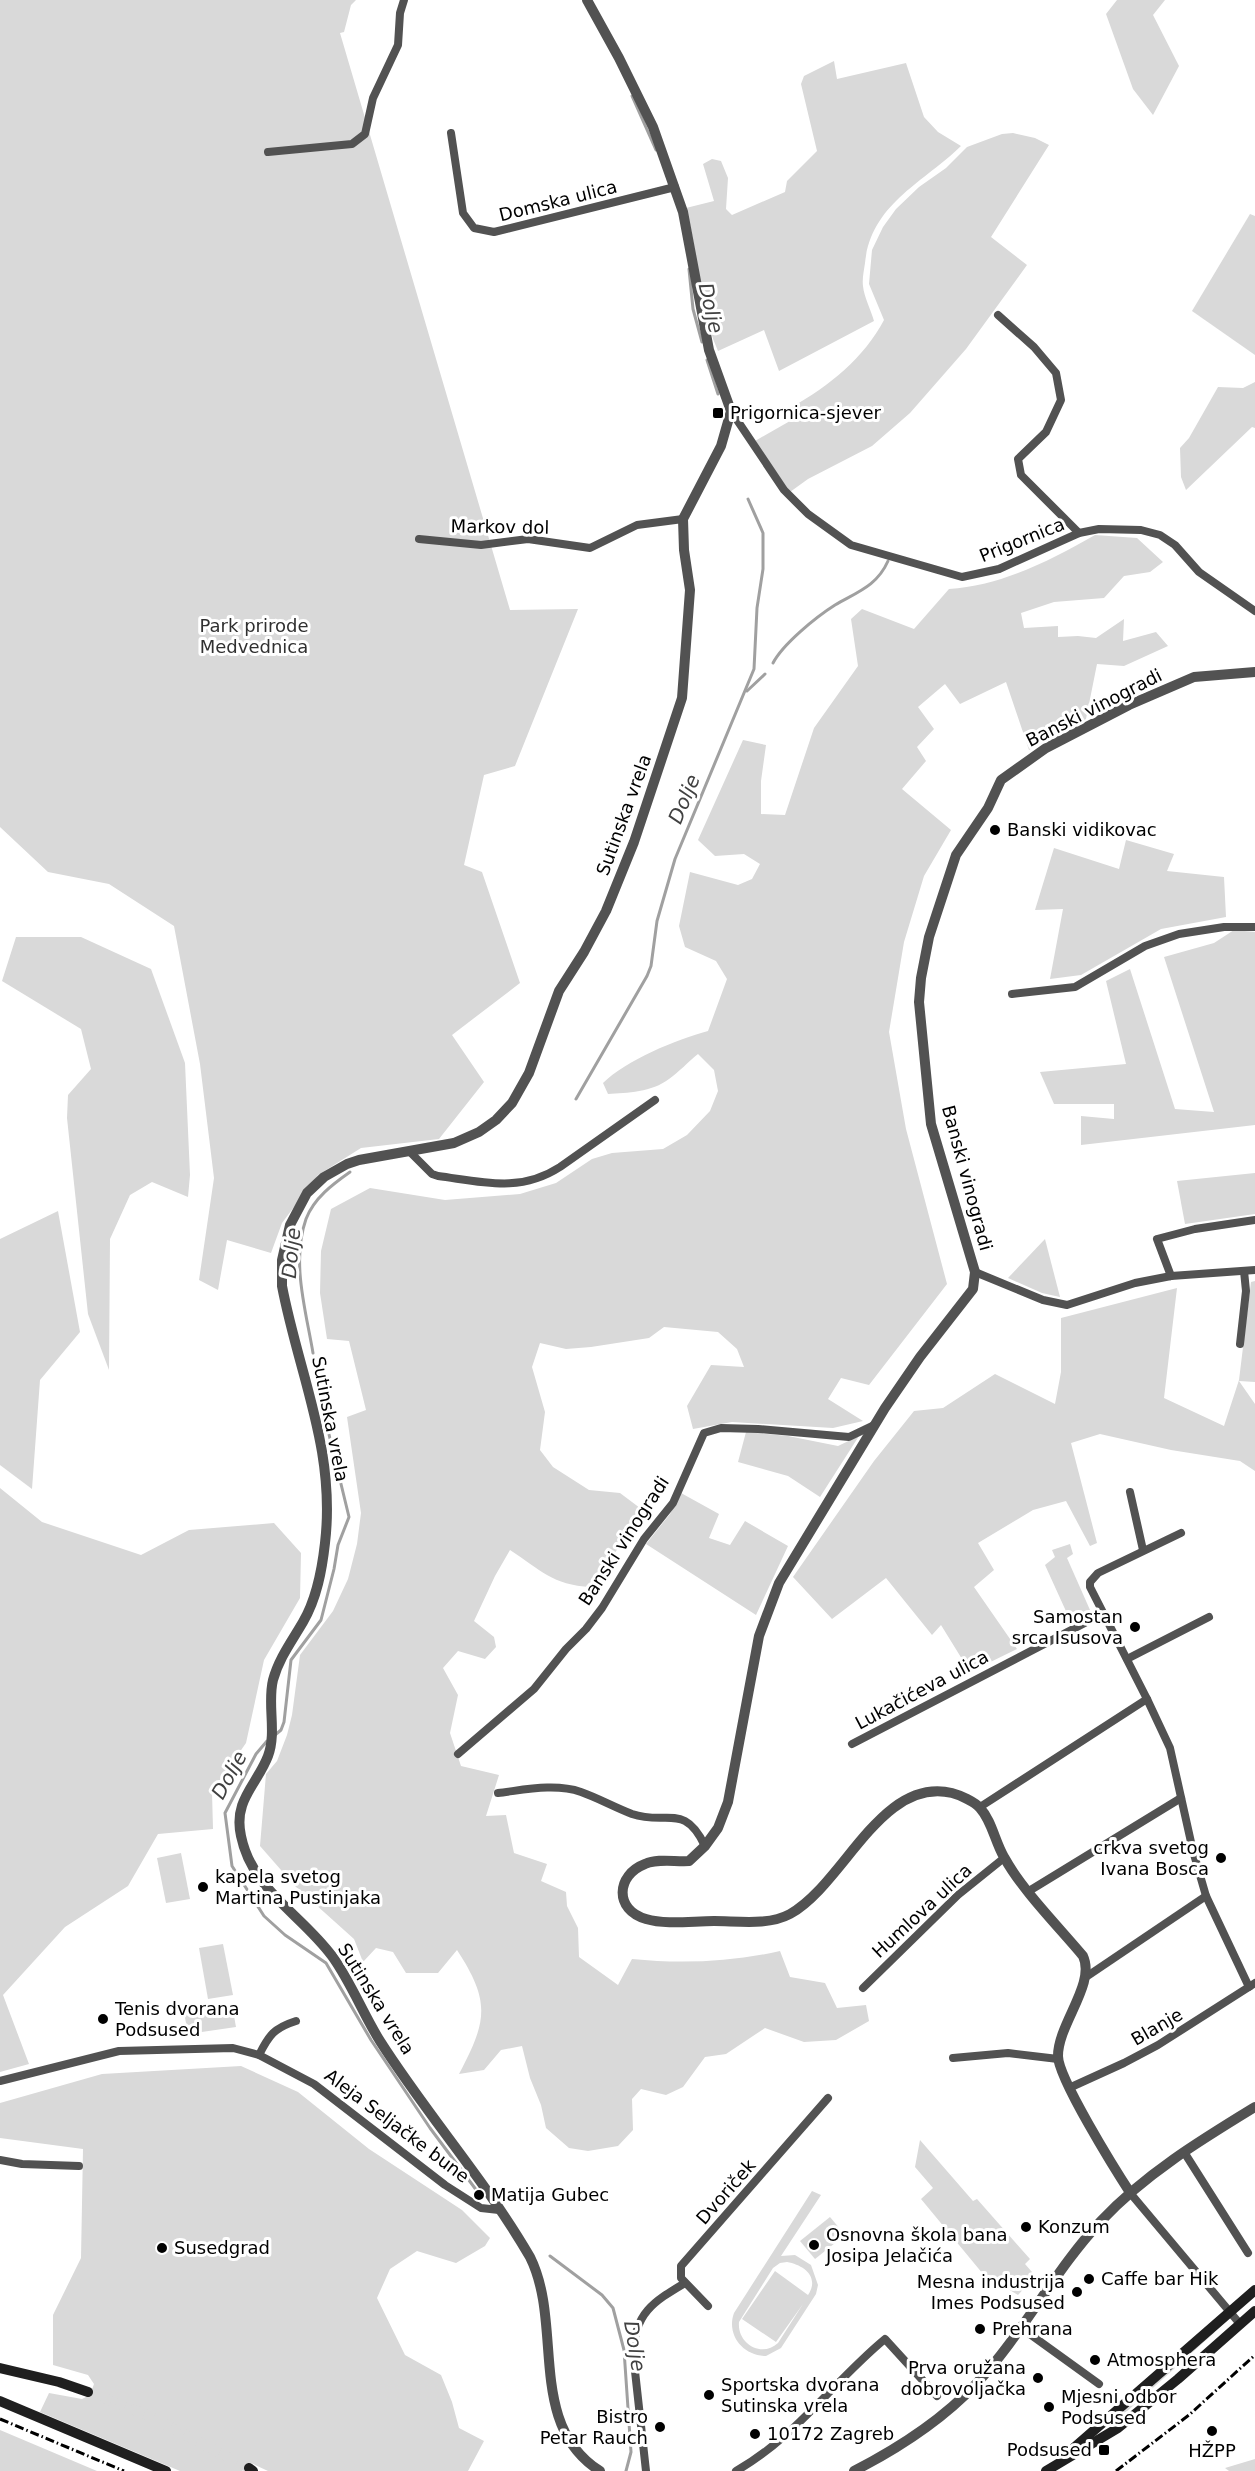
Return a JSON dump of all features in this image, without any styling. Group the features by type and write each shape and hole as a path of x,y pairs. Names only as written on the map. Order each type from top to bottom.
{"main road":[{"path":"1057,2464 1255,2290"},
{"path":"1046,2471 1118,2428 1255,2311"},
{"path":"0,2368 59,2382 88,2392"},
{"path":"0,2401 166,2471"}],"street":[{"path":"268,152 352,144 364,134 373,98 398,45 400,13 404,0"},
{"path":"587,0 619,58 652,127 675,187 683,212 709,350 731,411"},
{"name":"Domska ulica","path":"451,133 463,213 474,228 494,232 675,187"},
{"path":"998,315 1034,347 1056,373 1061,400 1046,432 1018,459 1021,476 1079,533"},
{"name":"Sutinska vrela","path":"499,2210 380,2041 334,1959 268,1891 253,1869 243,1844 238,1820 245,1797 268,1757 271,1747 270,1697 274,1676 286,1648 315,1598 325,1544 328,1509 325,1459 282,1286 281,1269 286,1239 301,1202 324,1177 347,1164 378,1156 454,1143 479,1132 496,1120 512,1103 529,1073 559,991 585,952 606,911 634,842 682,698 690,590 684,550 683,519 721,446 731,411"},
{"name":"Prigornica","path":"731,411 784,490 808,514 851,545 962,577 999,569 1079,533 1099,529 1141,530 1160,535 1176,545 1199,572 1255,611"},
{"name":"Markov dol","path":"419,538 481,545 528,539 590,548 637,525 683,519"},
{"name":"Banski vinogradi","path":"705,1846 718,1828 728,1802 759,1636 779,1583 875,1424 920,1357 973,1289 975,1272 931,1124 920,1002 921,978 928,937 956,855 988,808 1001,780 1046,748 1130,705 1194,676 1255,672"},
{"path":"1012,994 1075,987 1145,946 1179,934 1224,927 1255,927"},
{"path":"410,1152 432,1174 438,1176 496,1184 527,1182 546,1176 655,1100"},
{"path":"1171,1276 1158,1239 1195,1229 1255,1220"},
{"name":"Banski vinogradi","path":"975,1272 1043,1300 1066,1305 1135,1283 1171,1276 1255,1270"},
{"path":"1240,1344 1246,1291 1244,1271"},
{"name":"Banski vinogradi","path":"458,1754 534,1689 554,1667 566,1648 578,1639 597,1615 644,1539 672,1503 704,1433 722,1428 849,1437 875,1424"},
{"path":"1130,1492 1143,1550"},
{"path":"1181,1533 1098,1573 1090,1582 1102,1614 1147,1699 1172,1755 1193,1851 1206,1896 1252,1985"},
{"name":"Lukačićeva ulica","path":"852,1744 1102,1614"},
{"path":"1127,1659 1209,1617"},
{"path":"980,1807 1147,1699"},
{"path":"498,1793 544,1788 578,1791 633,1814 687,1820 699,1832 705,1846 689,1860 653,1861 633,1871 624,1881 621,1895 626,1906 645,1919 670,1921 759,1922 788,1915 812,1898 885,1814 903,1799 941,1790 957,1794 980,1807 1004,1858 1083,1956 1087,1965 1086,1977 1059,2040 1058,2059 1069,2088 1131,2194 1240,2324"},
{"path":"1029,1891 1181,1798"},
{"name":"Humlova ulica","path":"863,1988 958,1895 1004,1858"},
{"path":"1086,1977 1206,1896"},
{"name":"Blanje","path":"1069,2088 1124,2063 1158,2044 1252,1985"},
{"path":"259,2055 268,2037 281,2025 296,2021"},
{"name":"Aleja Seljačke bune","path":"0,2081 119,2051 233,2048 259,2055 314,2084 381,2138 463,2197 481,2208 499,2210"},
{"path":"953,2058 1008,2054 1058,2059"},
{"name":"Dvoriček","path":"686,2283 681,2278 681,2266 828,2098"},
{"path":"854,2471 890,2452 956,2402 993,2364 1093,2231 1131,2194 1184,2152 1255,2107"},
{"path":"1184,2152 1248,2253"},
{"path":"0,2160 22,2164 79,2166"},
{"path":"499,2210 530,2257 542,2284 554,2406 558,2419 574,2446 595,2470"},
{"path":"646,2471 633,2353 638,2324 647,2309 658,2299 686,2283 708,2306"},
{"path":"1020,2326 1099,2384"},
{"path":"736,2471 804,2419 866,2355 885,2339 937,2396"}],"green space":[{"name":"Park prirode Medvednica","path":"0,0 356,0 351,5 344,32 340,33 510,610 578,609 515,766 484,775 464,865 482,872 520,983 452,1035 484,1082 439,1139 361,1148 318,1175 282,1223 271,1253 227,1240 218,1290 199,1280 214,1178 200,1064 174,926 109,884 48,872 0,827"},
{"path":"1117,0 1165,0 1153,15 1179,66 1153,115 1133,89 1106,14"},
{"path":"834,61 837,79 906,63 924,117 938,132 961,146 901,196 877,225 869,243 863,280 865,295 874,321 779,371 764,330 718,351 706,316 686,208 714,201 703,164 712,159 721,161 728,178 726,209 732,215 785,192 787,181 817,151 801,84 804,76"},
{"path":"1013,133 1035,138 1049,145 991,237 1027,265 966,349 910,413 872,446 808,479 790,492 755,441 797,417 792,407 819,390 844,370 876,334 884,320 869,284 872,250 883,227 896,209 919,187 946,168 967,147 1002,134"},
{"path":"1250,214 1255,216 1255,355 1192,311"},
{"path":"1255,382 1255,428 1252,427 1186,490 1181,477 1180,448 1189,438 1218,387 1243,388"},
{"path":"1095,535 1137,538 1163,562 1150,572 1124,576 1104,598 1054,602 1021,613 1024,628 1058,626 1058,637 1096,638 1124,619 1123,641 1156,632 1168,646 1124,666 1097,664 1086,719 1029,750 1006,682 960,704 945,684 918,707 934,729 917,747 926,761 902,789 951,830 924,876 904,942 889,1032 906,1129 947,1284 869,1385 841,1378 828,1399 863,1421 833,1428 732,1422 693,1429 687,1406 711,1365 744,1367 737,1349 718,1332 664,1327 649,1338 591,1347 566,1349 540,1343 532,1367 545,1412 540,1450 553,1467 589,1490 620,1493 644,1511 591,1587 556,1580 510,1550 474,1621 494,1637 496,1647 485,1659 458,1651 443,1668 458,1695 450,1733 461,1766 499,1775 486,1816 506,1815 514,1853 547,1864 541,1881 566,1892 567,1906 578,1928 579,1957 618,1985 632,1959 706,1961 743,1958 780,1951 790,1977 825,1983 837,2008 866,2005 869,2021 836,2040 804,2042 765,2028 726,2054 705,2057 683,2087 666,2095 641,2089 632,2099 633,2130 618,2146 588,2151 569,2148 546,2128 522,2046 501,2050 484,2070 459,2074 475,2040 481,2012 476,1984 457,1950 438,1973 406,1973 393,1952 376,1948 363,1962 354,1939 295,1886 260,1846 266,1774 277,1761 287,1735 300,1655 333,1611 348,1579 357,1544 361,1513 347,1417 366,1410 349,1341 327,1339 320,1293 321,1251 331,1209 370,1188 445,1200 520,1194 556,1183 592,1159 612,1153 663,1149 687,1135 710,1111 718,1091 714,1070 698,1054 669,1079 655,1087 608,1094 603,1083 624,1067 652,1052 708,1031 727,979 716,961 685,947 679,926 690,872 738,885 752,879 760,864 744,854 715,856 698,840 743,740 766,745 761,781 761,814 785,815 814,728 858,666 851,619 862,609 914,629 949,589 988,583 1025,570"},
{"path":"1126,840 1174,854 1167,871 1224,877 1226,917 1161,929 1081,975 1050,979 1063,909 1035,910 1054,848 1119,869"},
{"path":"1234,930 1255,932 1255,1125 1081,1145 1081,1116 1114,1119 1114,1104 1054,1104 1040,1072 1126,1064 1106,981 1130,969 1175,1109 1214,1112 1164,957 1214,943"},
{"path":"16,937 81,937 151,969 185,1063 190,1175 188,1197 152,1182 130,1195 110,1239 109,1370 88,1314 67,1118 68,1095 91,1069 81,1029 2,981"},
{"path":"1255,1173 1255,1214 1185,1224 1177,1181"},
{"path":"58,1211 80,1332 40,1380 32,1489 0,1465 0,1239"},
{"path":"1045,1239 1060,1297 1042,1293 1008,1278"},
{"path":"1255,1281 1255,1382 1239,1381 1255,1404 1255,1471 1240,1461 1171,1450 1100,1434 1071,1443 1097,1543 1090,1546 1066,1501 1033,1510 978,1543 994,1570 974,1587 1017,1649 970,1672 941,1625 932,1635 886,1578 832,1619 793,1577 874,1461 914,1411 943,1408 995,1374 1055,1404 1061,1372 1061,1318 1177,1288 1164,1398 1224,1426 1239,1380 1251,1282"},
{"path":"746,1432 788,1436 838,1446 859,1436 820,1497 788,1476 738,1462"},
{"path":"0,1488 42,1522 141,1555 189,1530 274,1523 301,1553 300,1598 264,1660 246,1743 212,1792 213,1829 158,1834 128,1886 65,1927 3,1995 29,2064 0,2072"},
{"path":"681,1493 719,1514 709,1538 730,1545 745,1521 788,1546 756,1615 646,1544 670,1514"},
{"path":"1070,1544 1073,1554 1067,1558 1090,1610 1070,1620 1045,1565 1055,1557 1052,1550"},
{"path":"181,1853 190,1899 166,1903 157,1858"},
{"path":"223,1944 233,1995 208,1999 199,1948"},
{"path":"232,2005 236,2027 188,2034 184,2012"},
{"path":"241,2066 298,2092 369,2149 462,2210 490,2238 485,2246 456,2263 417,2251 390,2269 377,2298 405,2355 441,2375 459,2428 484,2441 468,2471 268,2471 251,2463 243,2471 180,2471 40,2412 49,2393 82,2399 90,2395 94,2384 88,2375 53,2365 53,2315 81,2258 83,2149 0,2138 0,2103 102,2074"},
{"path":"920,2140 973,2201 977,2199 1030,2259 1025,2264 1032,2272 1025,2281 1028,2284 1018,2295 983,2274 921,2199 933,2188 915,2167"},
{"path":"812,2191 821,2195 781,2256 795,2255 811,2265 818,2285 816,2294 781,2348 766,2356 744,2348 738,2343 732,2329 734,2313","holes":["787,2262 799,2266 808,2273 811,2277 811,2289 808,2295 775,2271 742,2319 776,2342 803,2304 778,2343 772,2347 758,2349 742,2337 739,2322 773,2268 780,2263"]},
{"path":"830,2217 845,2235 815,2259 800,2241"},
{"path":"1215,2332 1115,2422 1113,2421 1212,2333"},
{"path":"0,2430 97,2471 0,2471"},
{"path":"1255,2459 1255,2471 1229,2471 1225,2468"}],"waterway":[{"name":"Dolje","path":"632,96 656,150"},
{"name":"Dolje","path":"689,269 693,309 702,342"},
{"name":"Dolje","path":"707,360 718,394"},
{"name":"Dolje","path":"576,1099 647,976 651,966 657,921 675,859 754,669 757,608 763,569 763,533 748,499"},
{"path":"773,663 792,639 835,605 872,582 888,561"},
{"path":"747,691 765,674"},
{"name":"Dolje","path":"313,1353 301,1286 302,1235 309,1211 314,1204 350,1172"},
{"name":"Dolje","path":"275,1735 281,1730 284,1722 291,1660 321,1620 338,1545 349,1517 326,1422"},
{"name":"Dolje","path":"267,1741 256,1754 225,1813 232,1866 264,1916 285,1935 326,1963 371,2040 430,2128 477,2191"},
{"name":"Dolje","path":"550,2256 602,2295 613,2308 624,2350 631,2452 626,2471"}],"tunnel":[{"path":"88,2392 147,2415 249,2468"}],"railway":[{"path":"1116,2471 1189,2415 1255,2355"},
{"path":"0,2419 124,2471"}],"place":[{"name":"Prigornica-sjever","path":"718,413"},
{"name":"Banski vidikovac","path":"995,830"},
{"name":"Samostan srca Isusova","path":"1135,1627"},
{"name":"crkva svetog Ivana Bosca","path":"1221,1858"},
{"name":"kapela svetog Martina Pustinjaka","path":"203,1887"},
{"name":"Tenis dvorana Podsused","path":"103,2019"},
{"name":"Matija Gubec","path":"479,2195"},
{"name":"Konzum","path":"1026,2227"},
{"name":"Osnovna škola bana Josipa Jelačića","path":"814,2245"},
{"name":"Susedgrad","path":"162,2248"},
{"name":"Caffe bar Hik","path":"1089,2279"},
{"name":"Mesna industrija Imes Podsused","path":"1077,2292"},
{"name":"Prehrana","path":"980,2329"},
{"name":"Atmosphera","path":"1095,2360"},
{"name":"Prva oružana dobrovoljačka","path":"1038,2378"},
{"name":"Sportska dvorana Sutinska vrela","path":"709,2395"},
{"name":"Mjesni odbor Podsused","path":"1049,2407"},
{"name":"Bistro Petar Rauch","path":"660,2427"},
{"name":"HŽPP","path":"1212,2431"},
{"name":"10172 Zagreb","path":"755,2434"},
{"name":"Podsused","path":"1104,2450"}]}
